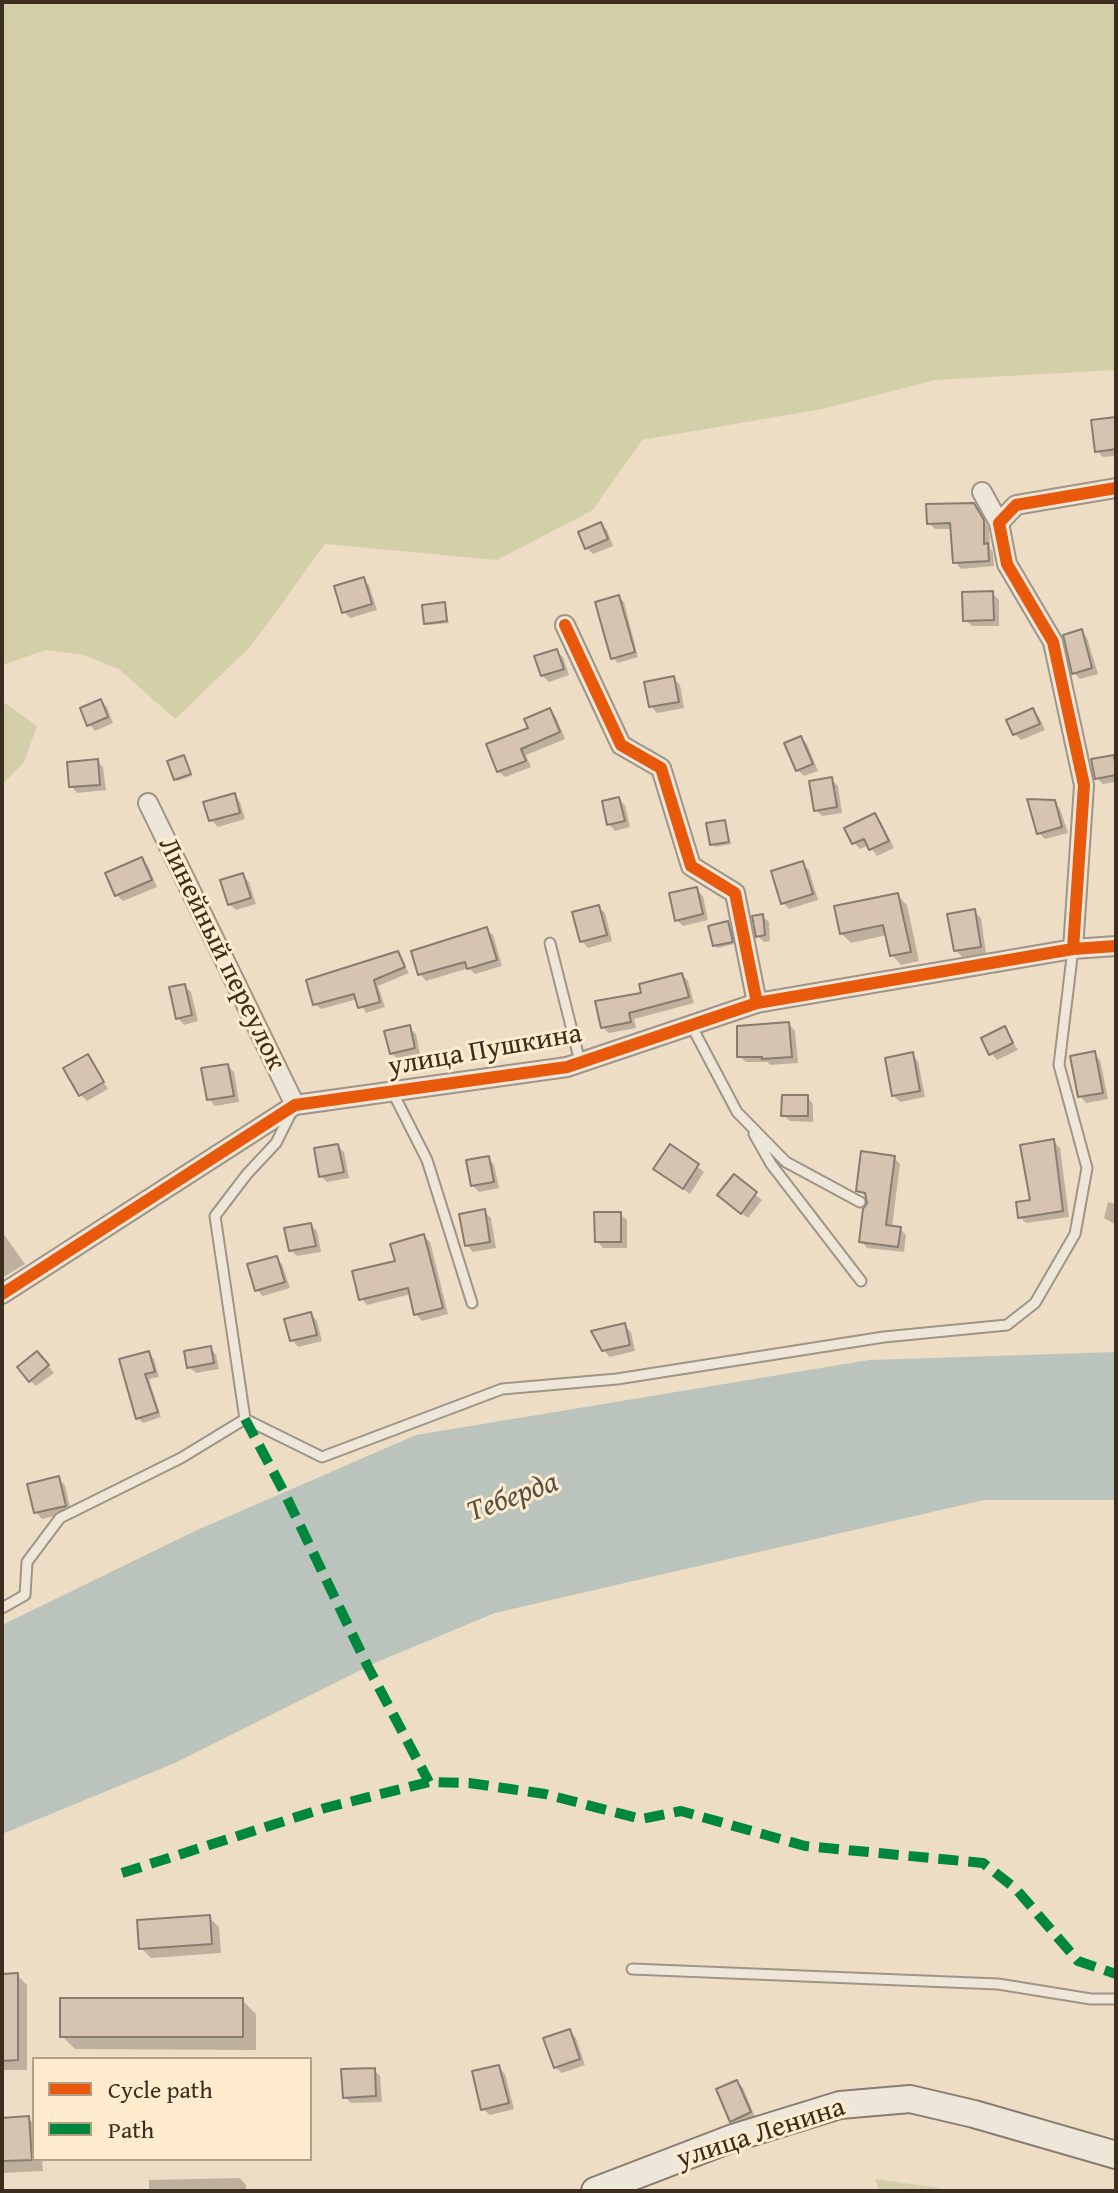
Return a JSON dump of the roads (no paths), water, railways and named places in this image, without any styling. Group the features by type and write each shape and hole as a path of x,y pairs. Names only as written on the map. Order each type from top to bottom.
{"main road":[{"name":"улица Ленина","path":"595,2191 733,2138 840,2105 910,2099 1116,2155"}],"street":[{"path":"999,523 1016,505 1116,488"},
{"path":"982,492 999,523 1007,564 1053,642 1084,785 1073,949"},
{"path":"565,625 621,745 661,768 691,866 735,893 757,1003"},
{"name":"Линейный переулок","path":"148,803 295,1105"},
{"name":"улица Пушкина","path":"2,1294 295,1105 567,1067 757,1003 1073,949 1116,946"}],"lane":[{"path":"550,943 580,1062"},
{"path":"245,1419 322,1457 502,1389 617,1379 884,1337 1007,1325 1035,1303 1075,1234 1087,1168 1059,1065 1073,949"},
{"path":"691,1025 737,1112 786,1162 860,1202"},
{"path":"392,1091 427,1160 472,1303"},
{"path":"245,1419 215,1216 276,1143 295,1105"},
{"path":"749,1124 771,1164 861,1281"},
{"path":"2,1608 25,1595 27,1562 60,1518 181,1458 245,1419"},
{"path":"632,1969 998,1984 1091,1999 1116,1999"}],"water":[{"name":"Теберда","path":"1116,1352 1116,1500 984,1500 495,1613 377,1662 175,1763 2,1834 2,1625 195,1531 416,1435 869,1360"}]}
